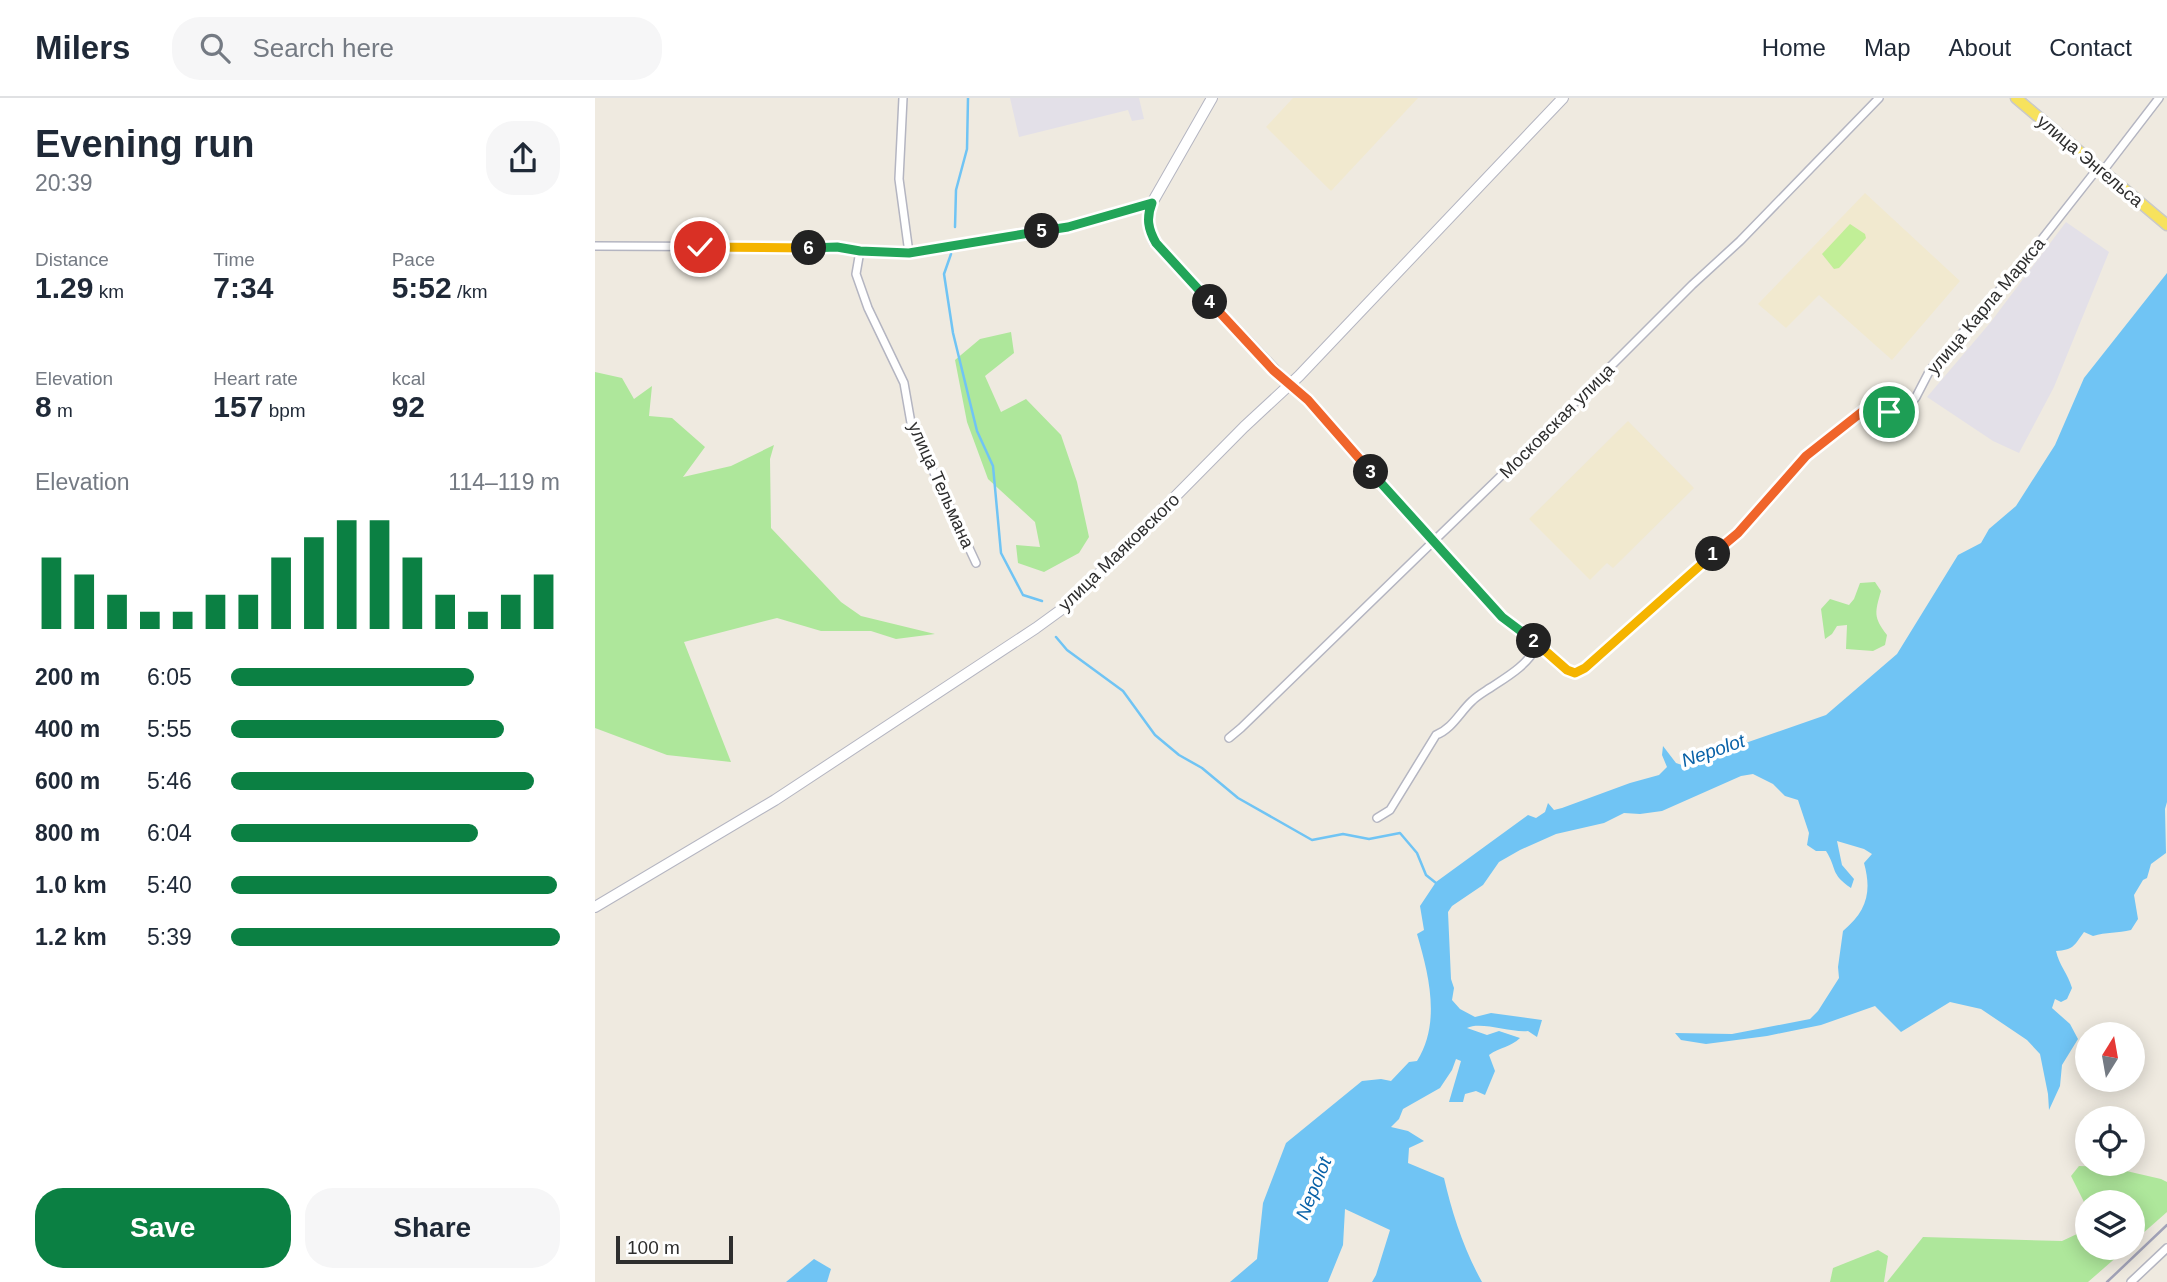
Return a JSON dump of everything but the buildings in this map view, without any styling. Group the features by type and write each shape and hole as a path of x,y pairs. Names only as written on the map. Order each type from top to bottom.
{"main road":[{"name":"улица Энгельса","path":"2016,98 2166,224"}],"street":[{"path":"903,98 899,179 909,253"},
{"path":"1212,98 1152,203 1148,213 1150,233 1156,243 1289,386 1308,400 1502,617 1538,645 1530,659 1473,699 1458,718 1436,735 1390,810 1377,818"},
{"name":"улица Маяковского","path":"595,907 775,800 1069,604 1244,427 1289,386 1563,98"},
{"name":"Московская улица","path":"1229,738 1740,241 1879,98"},
{"name":"улица Карла Маркса","path":"1538,645 1567,670 1575,673 1585,668 1738,533 1806,456 1863,411 1875,407 1889,412 1905,411 1916,397 1930,370 2024,262 2098,168 2106,167 2159,98"},
{"path":"595,246 837,247 909,253 1068,227 1152,203"},
{"name":"улица Тельмана","path":"860,251 856,274 867,308 904,383 911,423 976,563"},
{"path":"2130,1282 2167,1248"}],"shaded area":[{"path":"1010,98 1139,98 1144,119 1132,121 1128,110 1019,137"},
{"path":"1293,98 1418,98 1331,191 1266,127"},
{"path":"1865,193 1960,281 1892,360 1819,295 1786,328 1758,304"},
{"path":"2066,222 2109,252 2054,387 2019,453 1993,441 1927,397 1990,323"},
{"path":"1628,421 1694,488 1613,568 1607,563 1590,580 1529,519"}],"green space":[{"path":"1850,224 1865,234 1866,238 1839,268 1834,269 1822,254"},
{"path":"1011,332 1014,353 985,376 1001,412 1026,399 1061,435 1077,482 1089,537 1079,553 1044,572 1018,563 1016,545 1040,547 1035,522 988,479 967,422 955,360 980,339"},
{"path":"595,372 622,378 634,399 652,386 649,416 672,418 705,447 683,477 731,466 774,445 770,459 771,528 841,602 861,616 935,634 896,639 871,631 821,631 777,618 684,642 731,762 667,755 595,728"},
{"path":"1875,582 1881,591 1877,614 1887,635 1885,645 1873,651 1846,649 1847,625 1837,626 1825,639 1821,609 1830,599 1849,605 1860,583"},
{"path":"2075,1171 2075,1176 2145,1175 2161,1179 2167,1182 2167,1212 2145,1231 2145,1190 2078,1190 2071,1176"},
{"path":"2075,1235 2075,1260 2113,1260 2088,1282 1887,1282 1923,1237 2062,1241"},
{"path":"1878,1250 1888,1256 1884,1282 1830,1282 1833,1268"}],"water":[{"name":"Nepolot","path":"2167,273 2166,853 2151,864 2147,878 2134,895 2138,919 2131,930 2093,936 2084,932 2073,946 2056,951 2072,988 2067,999 2061,1002 2055,999 2052,1008 2070,1024 2075,1033 2075,1044 2062,1065 2060,1086 2049,1110 2040,1054 2027,1040 1981,1009 1950,1002 1901,1032 1875,1006 1821,1025 1767,1036 1706,1044 1681,1040 1675,1033 1732,1034 1810,1019 1839,978 1843,931 1858,916 1867,892 1864,863 1872,854 1837,841 1842,865 1854,879 1851,888 1837,875 1826,851 1816,851 1807,845 1809,833 1798,800 1785,796 1773,784 1753,774 1741,776 1662,811 1624,813 1604,823 1556,834 1520,850 1499,862 1483,885 1452,906 1448,912 1451,979 1454,988 1452,1000 1460,1009 1475,1017 1491,1013 1542,1020 1537,1037 1528,1031 1480,1026 1467,1028 1487,1035 1499,1031 1520,1038 1489,1055 1495,1071 1485,1095 1476,1091 1465,1094 1463,1102 1449,1102 1461,1061 1456,1059 1440,1088 1403,1109 1399,1119 1391,1127 1408,1131 1424,1141 1409,1148 1408,1163 1444,1178 1459,1231 1482,1282 1372,1282 1390,1230 1345,1209 1343,1245 1328,1282 1230,1282 1257,1259 1263,1203 1286,1143 1362,1081 1391,1081 1409,1062 1417,1061 1429,1031 1431,999 1417,934 1424,930 1420,906 1436,882 1528,815 1536,818 1545,812 1548,803 1554,810 1562,808 1659,775 1667,767 1662,755 1663,746 1676,763 1685,766 1826,715 1897,654 1958,555 1981,543 1989,529 2016,506 2055,445 2084,378"},
{"path":"814,1259 831,1269 827,1282 786,1282"}],"waterway":[{"path":"955,227 956,190 967,149 968,98"},
{"path":"951,254 944,274 953,333 977,431 993,466 1001,553 1023,595 1042,601"},
{"path":"1056,637 1067,650 1123,691 1155,735 1179,755 1202,768 1238,798 1312,840 1343,834 1369,839 1400,833 1417,853 1426,875 1436,883"}],"railway":[{"path":"2107,1282 2167,1225"}],"route":[{"path":"700,247 837,247 909,253 1068,227 1152,203 1148,224 1150,233 1160,248 1273,370 1308,400 1502,617 1567,670 1575,673 1585,668 1738,533 1806,456 1863,411 1875,407 1889,412"}]}
